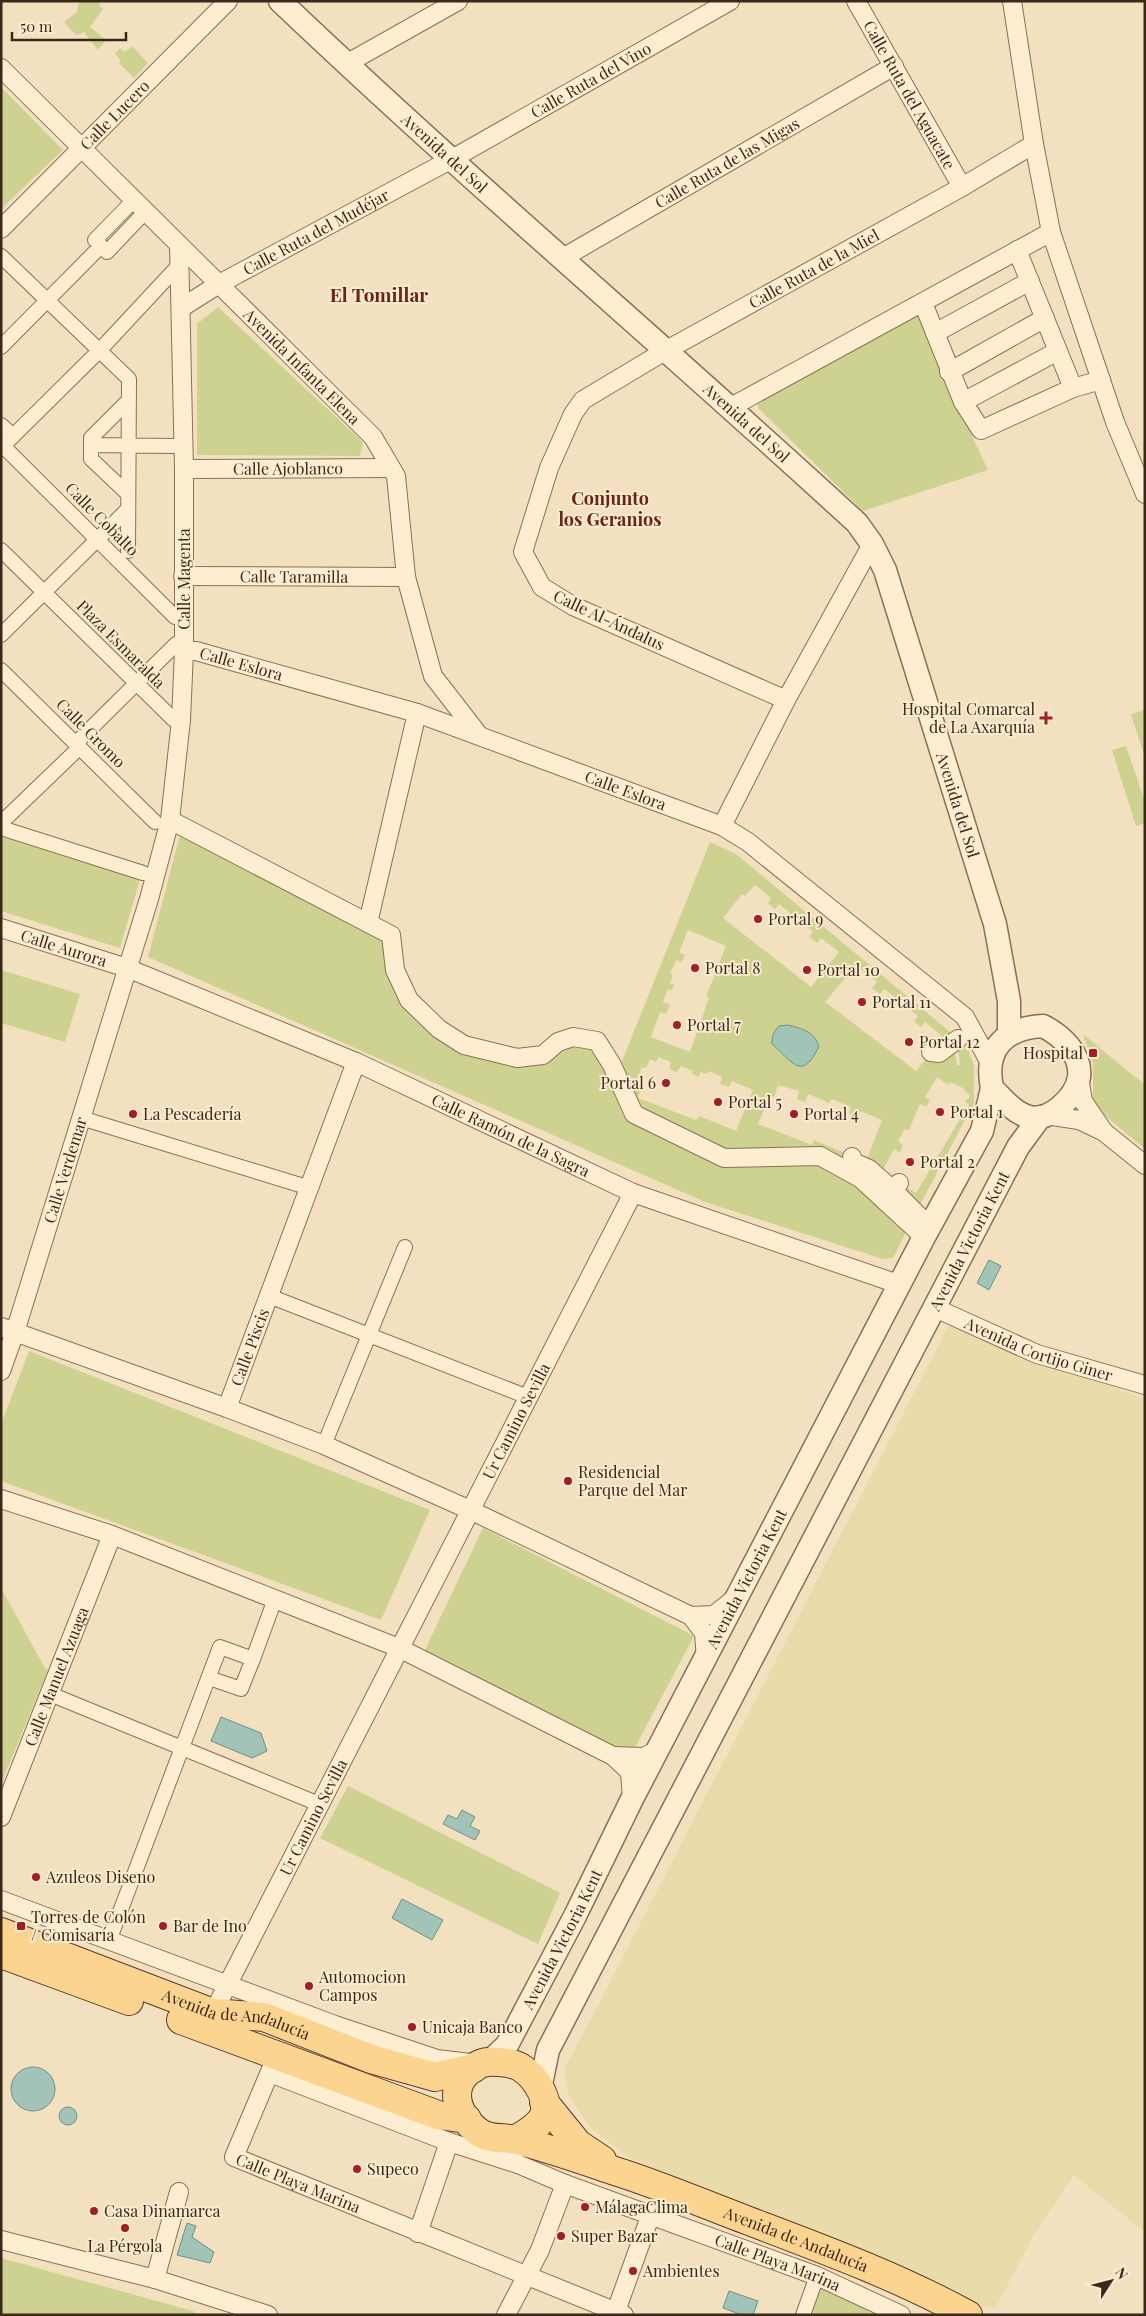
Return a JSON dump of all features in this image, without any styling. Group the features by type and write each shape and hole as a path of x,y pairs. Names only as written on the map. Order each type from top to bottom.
{"main road":[{"name":"Avenida de Andalucía","path":"1,1932 213,2013 264,2017 371,2059 435,2077 481,2065"},
{"name":"Avenida de Andalucía","path":"1,1954 273,2064 438,2114 466,2119"},
{"path":"481,2065 514,2065 531,2076 542,2095 542,2119 510,2147 481,2133 466,2119 458,2104 456,2090 461,2077 481,2065"},
{"name":"Avenida de Andalucía","path":"542,2095 578,2144 620,2172"},
{"name":"Avenida de Andalucía","path":"510,2147 620,2172 846,2258 968,2315"}],"street":[{"name":"Calle Lucero","path":"1,228 228,1"},
{"name":"Avenida del Sol","path":"280,1 346,64 561,259 731,407 857,524 872,544 885,570 993,915 1009,1001 1009,1034"},
{"path":"346,64 458,1"},
{"name":"Calle Ruta del Vino","path":"452,159 730,1"},
{"name":"Calle Ruta del Aguacate","path":"856,1 962,187"},
{"path":"1012,1 1034,144 1051,232 1115,422 1145,494"},
{"name":"Calle Ruta de las Migas","path":"561,259 894,66"},
{"name":"Avenida Infanta Elena","path":"1,68 373,437 396,476 406,577 433,676 478,734"},
{"name":"Calle Ruta de la Miel","path":"665,351 962,187 1034,144"},
{"name":"Calle Ruta del Mudéjar","path":"181,308 218,284 452,159"},
{"path":"1,347 101,246 95,240 140,205"},
{"path":"731,407 1051,232"},
{"name":"Calle Magenta","path":"128,968 149,899 181,720 180,647 184,469 179,245"},
{"path":"1017,250 1073,388"},
{"path":"1,256 129,379 128,551"},
{"path":"7,449 180,264"},
{"path":"935,333 1030,281"},
{"path":"923,303 949,372 963,402 981,430 1073,388 1101,380"},
{"path":"949,372 1045,318"},
{"name":"Calle Al-Ándalus","path":"665,351 583,400 573,414 549,468 523,552 542,587 573,606 786,700"},
{"path":"963,402 1058,351"},
{"path":"128,494 91,459 91,438 129,400"},
{"name":"Calle Cobalto","path":"1,425 7,449 175,617"},
{"path":"91,445 175,446"},
{"name":"Calle Ajoblanco","path":"184,469 391,468"},
{"path":"1,635 128,510"},
{"path":"722,826 786,700 872,544"},
{"name":"Plaza Esmaralda","path":"1,550 174,720"},
{"name":"Calle Taramilla","path":"183,576 406,577"},
{"path":"1,823 137,683 180,647"},
{"name":"Calle Eslora","path":"180,647 417,713 478,734 722,826 748,842 965,1017 990,1063"},
{"name":"Calle Gromo","path":"1,670 78,745 162,821"},
{"path":"368,922 417,713"},
{"path":"162,821 391,935 395,970 409,1000 439,1029 464,1045 516,1058 543,1055 558,1042 573,1037 597,1041 612,1065 634,1114 724,1158 820,1156 860,1178 927,1232"},
{"path":"1,828 143,873"},
{"name":"Calle Aurora","path":"1,928 128,968"},
{"name":"Calle Ramón de la Sagra","path":"128,968 356,1062 632,1193 901,1285"},
{"name":"Calle Verdemar","path":"1,1371 8,1330 82,1118 128,968"},
{"name":"Avenida del Sol","path":"1005,977 1016,1000 1043,1026"},
{"path":"1104,1132 1083,1101 1075,1054 1054,1032 1043,1026 1025,1027 1009,1034 995,1050 990,1063 992,1088 1012,1108 1029,1117 1043,1116 1078,1120 1104,1132 1145,1165"},
{"path":"931,1052 939,1053 958,1039"},
{"name":"Calle Piscis","path":"227,1408 356,1062"},
{"path":"1043,1116 1062,1107 1079,1077"},
{"name":"Avenida Victoria Kent","path":"481,2065 507,2045 575,1916 632,1799 660,1749 927,1232 982,1131 992,1088"},
{"name":"Avenida Victoria Kent","path":"542,2095 548,2050 1018,1147 1043,1116"},
{"path":"82,1118 310,1188"},
{"path":"852,1157 852,1162 869,1169 897,1187 927,1232"},
{"name":"Ur Camino Sevilla","path":"213,2013 632,1193"},
{"path":"324,1445 405,1247"},
{"path":"269,1296 528,1396"},
{"name":"Avenida Cortijo Giner","path":"935,1308 1036,1354 1145,1385"},
{"path":"8,1330 227,1408 324,1445 470,1510 691,1616 704,1632 706,1659"},
{"path":"1,1499 112,1535 399,1648 613,1756 630,1772 632,1799"},
{"name":"Calle Manuel Azuaga","path":"1,1817 112,1535"},
{"path":"691,1616 714,1615 739,1596"},
{"path":"208,1678 241,1689 275,1599"},
{"path":"109,1941 220,1647 253,1659"},
{"path":"50,1694 319,1804"},
{"path":"613,1756 644,1757 660,1749"},
{"path":"1,1900 226,1986 437,2059 481,2065"},
{"name":"Calle Playa Marina","path":"652,2214 620,2313 418,2233 234,2157 273,2064 449,2142 510,2147 565,2184 652,2214 817,2276 901,2315"},
{"path":"418,2233 449,2142"},
{"path":"508,2314 540,2250 565,2184"},
{"path":"155,2279 179,2192"},
{"path":"1,2240 155,2279 268,2315"},
{"path":"803,2315 817,2276"}],"shaded area":[{"path":"949,1325 1145,1399 1145,2232 1074,2175 1036,2231 996,2307 980,2306 626,2156 589,2126 568,2094 565,2069"}],"green space":[{"path":"81,1 102,1 99,5 103,9 90,27 106,40 98,50 84,32 76,35 64,22 77,12 78,4"},
{"path":"132,46 148,63 134,78 119,63 121,61 115,53 120,48 125,52"},
{"path":"1,87 63,150 1,209"},
{"path":"218,307 363,442 360,456 197,455 197,324"},
{"path":"922,311 943,374 988,470 863,511 759,409 757,402"},
{"path":"1145,710 1145,758 1131,714"},
{"path":"1126,746 1145,802 1145,823 1136,826 1112,750"},
{"path":"181,831 376,931 385,944 407,1007 517,1062 567,1046 592,1046 633,1123 726,1166 813,1163 856,1181 908,1228 893,1258 883,1259 705,1202 148,957"},
{"path":"1,833 141,876 120,948 1,911"},
{"path":"710,842 736,854 967,1046 974,1066 974,1103 912,1220 863,1173 842,1161 820,1154 773,1149 729,1154 640,1110 618,1080 620,1066","holes":["755,885 771,898 768,903 775,909 779,904 790,913 789,916 799,925 802,922 813,932 809,937 817,943 821,938 839,952 811,987 723,918 742,894 745,896","688,930 726,946 706,997 709,998 690,1052 651,1037 660,1012 666,1014 670,1005 663,1002 668,989 672,990 674,985 670,983 673,975 670,974 676,960 682,962 685,955 679,952","859,968 877,982 872,988 880,994 884,989 895,997 893,1000 904,1009 907,1007 918,1016 914,1021 921,1027 925,1022 942,1036 934,1048 941,1049 952,1041 957,1049 960,1065 957,1065 954,1045 936,1058 928,1056 916,1071 824,1001 850,972 854,975","658,1057 671,1062 669,1069 677,1072 681,1066 693,1071 692,1074 698,1077 701,1072 707,1074 709,1071 722,1077 720,1084 729,1087 732,1081 753,1090 736,1131 699,1116 696,1120 638,1098 640,1092 633,1089 642,1067 646,1068 650,1059 656,1062","937,1077 948,1085 950,1082 963,1088 970,1096 965,1102 969,1104 916,1193 882,1172 894,1149 900,1153 903,1145 898,1141 905,1129 909,1130 920,1104 926,1107 930,1100 925,1097","778,1085 799,1091 797,1099 805,1102 808,1094 829,1103 832,1099 851,1107 849,1114 857,1118 860,1111 882,1120 866,1162 814,1140 812,1145 758,1124 770,1096 774,1097"]},
{"path":"1,970 80,994 65,1042 1,1023"},
{"path":"1083,1034 1145,1085 1145,1149 1103,1114 1093,1100 1093,1063"},
{"path":"29,1351 430,1510 381,1620 1,1481 1,1424"},
{"path":"483,1528 694,1636 631,1755 424,1652"},
{"path":"1,1588 45,1668 48,1670 1,1784"},
{"path":"348,1786 560,1893 538,1944 320,1838"},
{"path":"1,2258 193,2311 198,2315 1,2315"},
{"path":"818,2284 884,2315 806,2315"}],"water":[{"path":"788,1025 803,1029 817,1041 819,1046 807,1064 802,1066 791,1062 772,1044 773,1035 777,1028"},
{"path":"989,1260 1001,1266 989,1290 977,1283"},
{"path":"221,1717 261,1733 267,1751 252,1758 211,1741"},
{"path":"462,1810 475,1817 470,1826 480,1831 475,1840 443,1824 448,1815 457,1819"},
{"path":"402,1899 443,1920 432,1940 392,1918"},
{"path":"33,2067 45,2071 51,2077 55,2089 51,2101 45,2107 33,2111 21,2107 15,2101 11,2089 15,2077 21,2071"},
{"path":"68,2107 74,2110 77,2116 74,2122 68,2125 62,2122 59,2116 62,2110"},
{"path":"187,2223 196,2226 192,2237 214,2252 210,2263 177,2255"},
{"path":"729,2291 758,2301 753,2315 742,2315 723,2308"}],"place":[{"name":"Hospital Comarcal de La Axarquía","path":"1046,718"},
{"name":"Portal 9","path":"758,919"},
{"name":"Portal 8","path":"695,968"},
{"name":"Portal 10","path":"807,970"},
{"name":"Portal 11","path":"862,1002"},
{"name":"Portal 7","path":"677,1025"},
{"name":"Portal 12","path":"909,1042"},
{"name":"Hospital","path":"1093,1053"},
{"name":"Portal 6","path":"666,1083"},
{"name":"Portal 5","path":"718,1102"},
{"name":"Portal 1","path":"940,1112"},
{"name":"La Pescadería","path":"133,1114"},
{"name":"Portal 4","path":"794,1114"},
{"name":"Portal 2","path":"910,1162"},
{"name":"Residencial Parque del Mar","path":"568,1481"},
{"name":"Azuleos Diseno","path":"36,1877"},
{"name":"Torres de Colón / Comisaría","path":"21,1926"},
{"name":"Bar de Ino","path":"163,1926"},
{"name":"Automocion Campos","path":"309,1986"},
{"name":"Unicaja Banco","path":"412,2027"},
{"name":"Supeco","path":"357,2169"},
{"name":"MálagaClima","path":"585,2207"},
{"name":"Casa Dinamarca","path":"94,2211"},
{"name":"La Pérgola","path":"125,2228"},
{"name":"Super Bazar","path":"561,2236"},
{"name":"Ambientes","path":"633,2271"}],"district":[{"name":"El Tomillar","path":"379,295"},
{"name":"Conjunto los Geranios","path":"610,509"}]}
